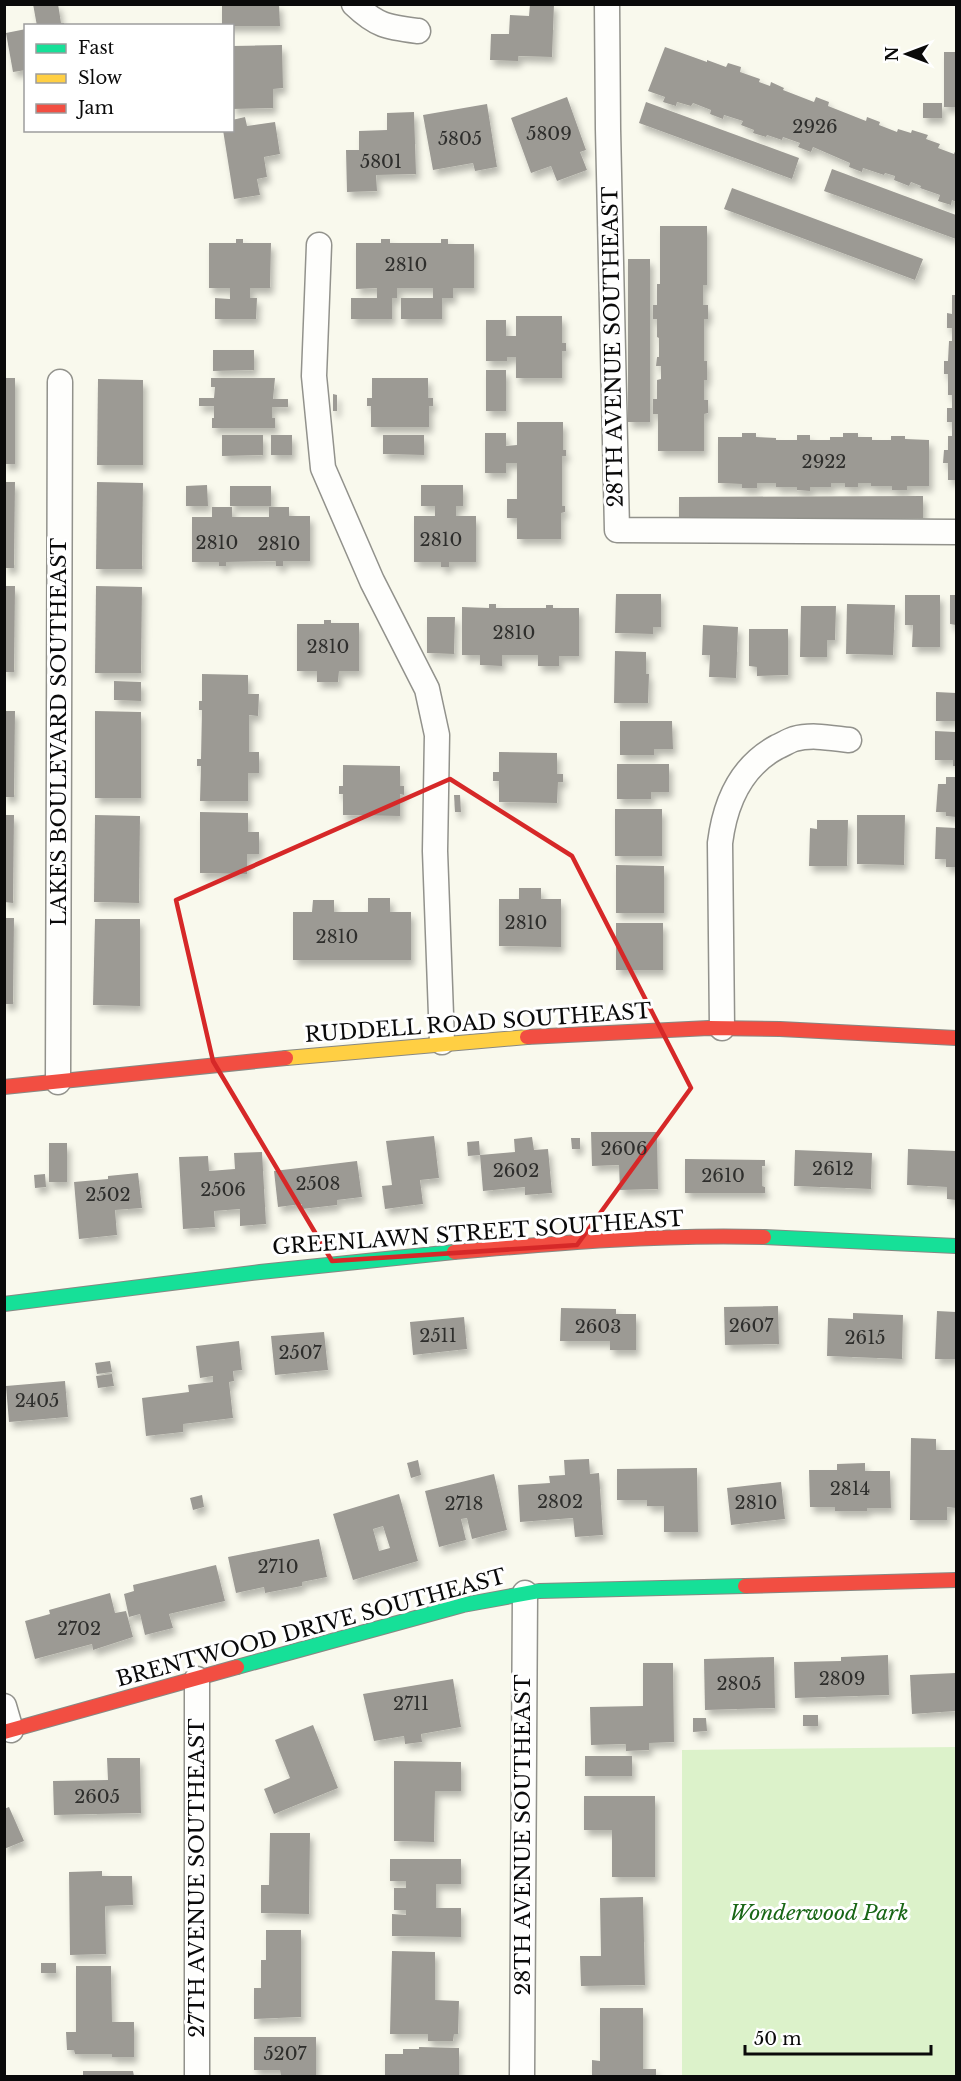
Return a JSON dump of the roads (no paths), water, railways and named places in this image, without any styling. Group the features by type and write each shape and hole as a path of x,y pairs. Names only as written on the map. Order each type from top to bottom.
{"street":[{"path":"354,4 371,20 392,28 418,31"},
{"name":"28TH AVENUE SOUTHEAST","path":"608,4 608,129 617,530 957,532"},
{"path":"319,245 314,376 323,468 372,581 428,689 437,735 435,850 442,1042"},
{"name":"LAKES BOULEVARD SOUTHEAST","path":"58,1082 60,382"},
{"path":"722,1029 720,843 723,817 733,792 749,768 768,752 793,739 816,736 849,740"},
{"name":"RUDDELL ROAD SOUTHEAST","path":"4,1087 442,1042 673,1029 957,1038"},
{"name":"GREENLAWN STREET SOUTHEAST","path":"4,1304 240,1272 552,1244 689,1237 790,1237 957,1246"},
{"name":"BRENTWOOD DRIVE SOUTHEAST","path":"8,1731 463,1605 525,1593 957,1580"},
{"name":"28TH AVENUE SOUTHEAST","path":"522,2076 525,1593"},
{"name":"27TH AVENUE SOUTHEAST","path":"197,2076 198,1679"},
{"path":"4,1706 8,1731"}],"park label":[{"name":"Wonderwood Park","path":"819,1913"}]}
